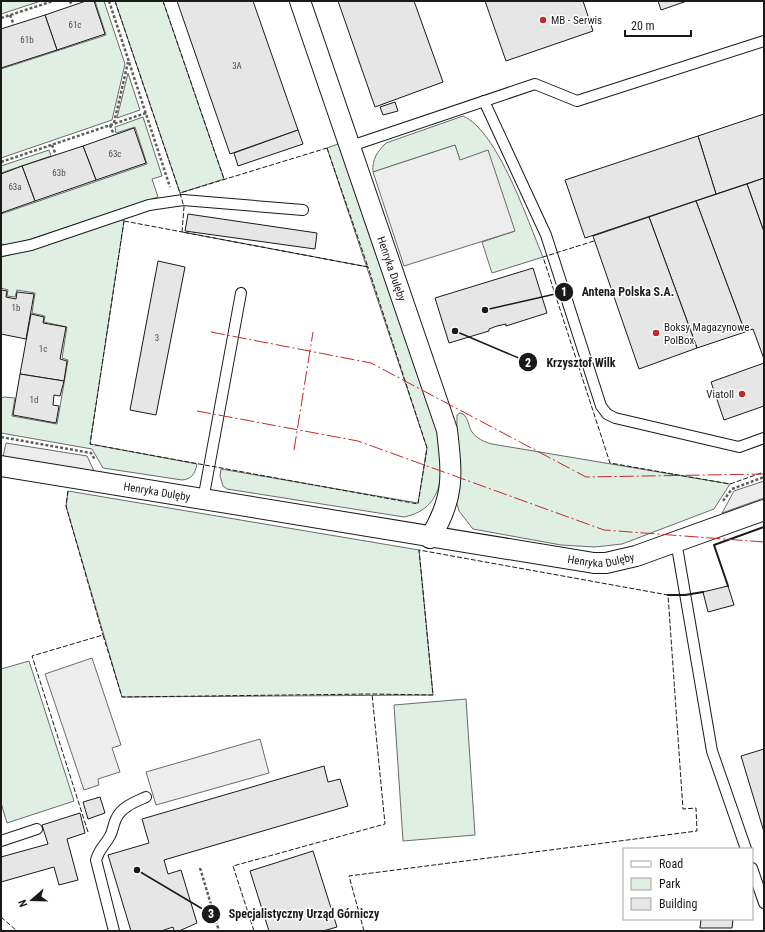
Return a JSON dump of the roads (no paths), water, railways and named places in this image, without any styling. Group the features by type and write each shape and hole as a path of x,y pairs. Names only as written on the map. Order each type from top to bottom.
{"street":[{"name":"Henryka Dulęby","path":"300,1 351,146 447,430 452,470 448,502 430,538"},
{"name":"Henryka Dulęby","path":"1,466 430,538 594,563 612,562 636,556 764,510"}],"lane":[{"path":"351,146 535,84 577,101 764,41"},
{"path":"484,101 546,234 601,406 607,414 615,418 739,447 764,438"},
{"path":"1,251 31,245 148,205 183,200 303,210"},
{"path":"203,500 241,294"},
{"path":"676,542 712,751 746,848"},
{"path":"114,931 96,860 99,849 109,838 116,818 121,811 131,804 146,798"},
{"path":"1,841 37,829"},
{"path":"753,871 764,903"}],"place":[{"name":"MB - Serwis","path":"543,20"},
{"name":"Antena Polska S.A.","path":"485,310"},
{"name":"Krzysztof Wilk","path":"455,331"},
{"name":"Boksy Magazynowe PolBox","path":"656,333"},
{"name":"Viatoll","path":"742,394"},
{"name":"Specjalistyczny Urząd Górniczy","path":"137,870"}]}
